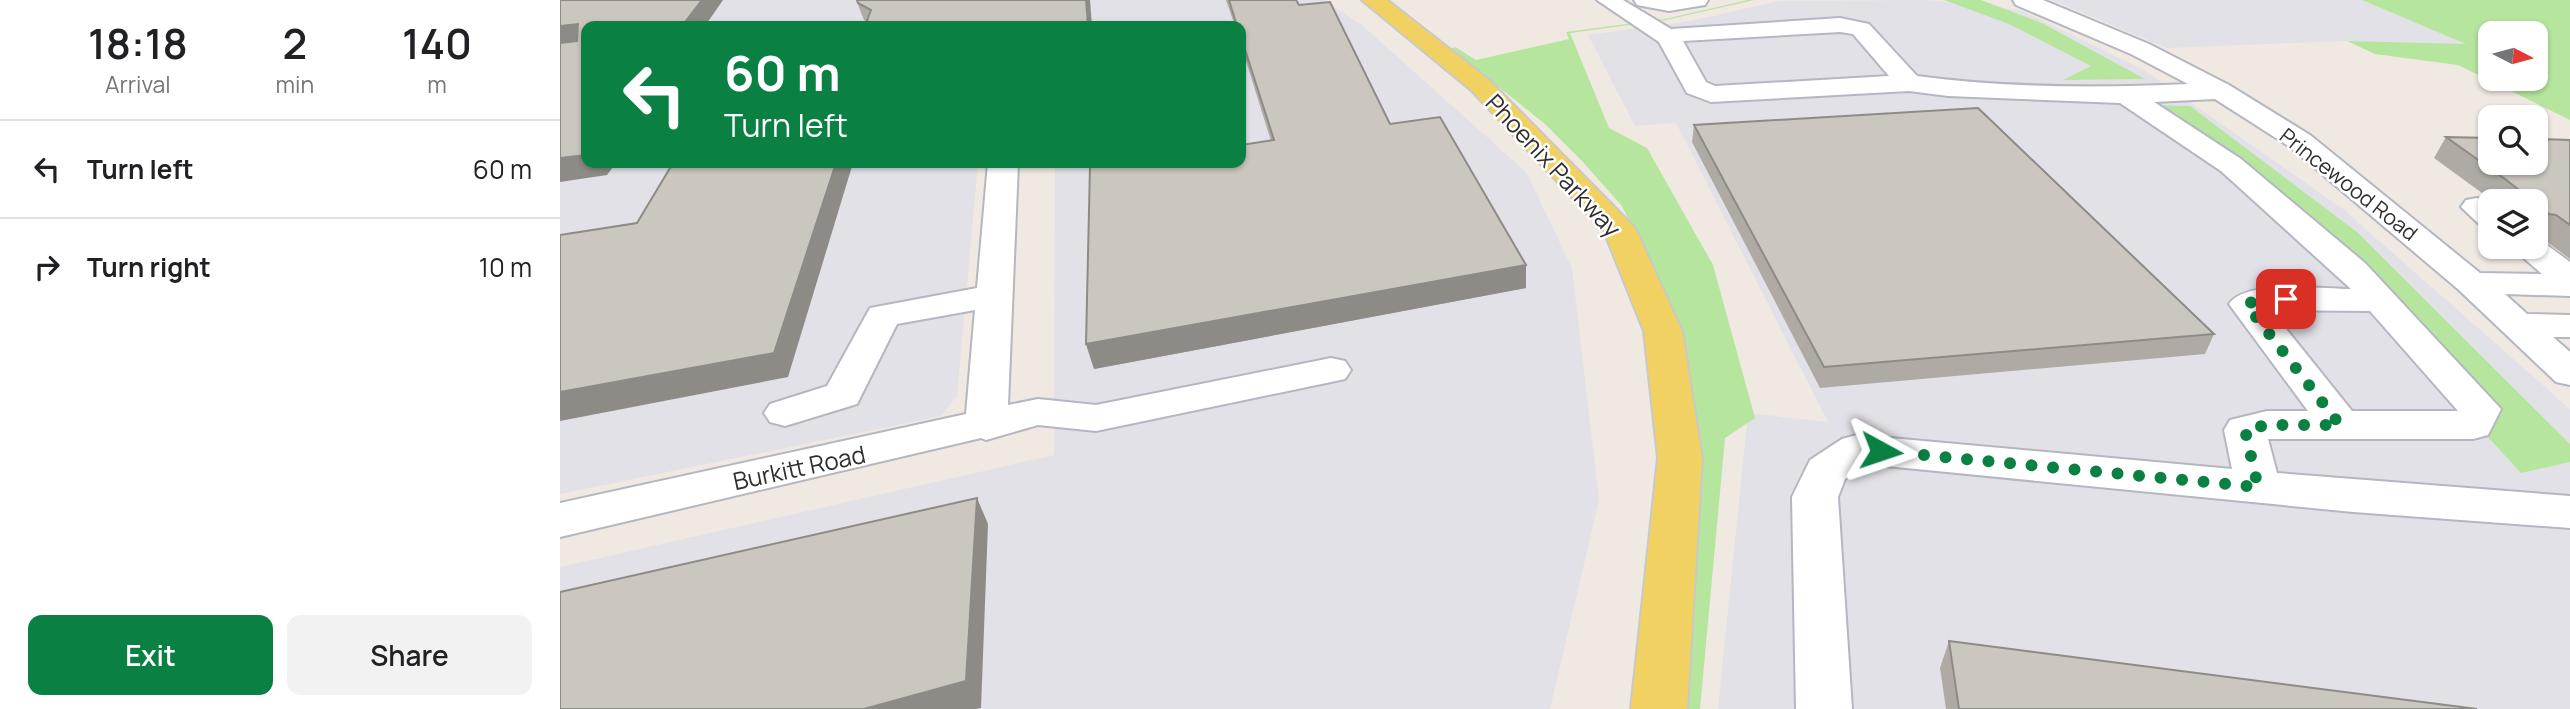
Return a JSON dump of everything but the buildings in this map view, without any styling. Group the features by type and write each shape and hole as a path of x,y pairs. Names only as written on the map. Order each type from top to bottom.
{"main road":[{"name":"Phoenix Parkway","path":"1373,0 1480,85 1619,228 1663,331 1680,458 1659,709"}],"street":[{"path":"1608,0 1669,38 1696,87 1711,94 1909,83 1948,88 2126,95 2220,91"},
{"path":"1645,0 1669,4 1697,0"},
{"name":"Princewood Road","path":"2024,0 2140,49 2220,91 2300,141 2471,283 2570,373"},
{"path":"1669,38 1679,34 1840,25 1861,29 1909,83"},
{"path":"2126,95 2231,164 2353,270 2480,409 2473,425 2267,425 2245,430 2258,487"},
{"path":"986,426 992,296 1003,168"},
{"path":"2544,259 2570,279"},
{"path":"2471,283 2570,285"},
{"path":"785,413 843,395 883,316 992,296"},
{"path":"2340,425 2246,304 2262,299 2381,300"},
{"path":"2518,324 2570,326"},
{"name":"Burkitt Road","path":"560,520 986,426 1038,412 1096,418 1331,370"},
{"path":"1824,709 1815,498 1826,471 1857,449 2568,515"}],"shaded area":[{"path":"560,0 1324,0 1363,26 1526,172 1572,268 1599,500 1550,709 560,709 560,567 1054,455 1055,168 1246,168 1246,21 581,21 581,168 978,168 957,396 941,416 560,494"},
{"path":"1927,0 2020,10 2144,70 2343,209 2570,409 2570,709 1718,709 1748,413 1828,422 1676,123 1635,126 1588,35 1690,21 1779,1"},
{"path":"2052,0 2365,0 2469,45 2347,41 2167,48"}],"green space":[{"path":"1754,0 1666,20 1570,33 1609,128 1647,148 1713,265 1755,418 1725,438 1700,709 1669,709 1674,329 1671,305 1622,206 1545,124 1451,49 1455,47 1476,60 1569,39 1566,32 1665,19"},
{"path":"1944,0 1981,0 2042,23 2145,79 2063,80 2091,66 2009,24"},
{"path":"2362,0 2570,0 2570,120 2548,109 2548,105 2539,105 2511,91 2548,91 2548,21 2478,21 2478,75 2458,65 2375,54 2347,41 2466,44"},
{"path":"2144,105 2190,106 2357,232 2570,444 2570,462 2521,473 2287,219"}],"route":[{"path":"1881,451 2258,487 2245,430 2267,425 2340,425 2246,304 2262,299 2286,299"}]}
